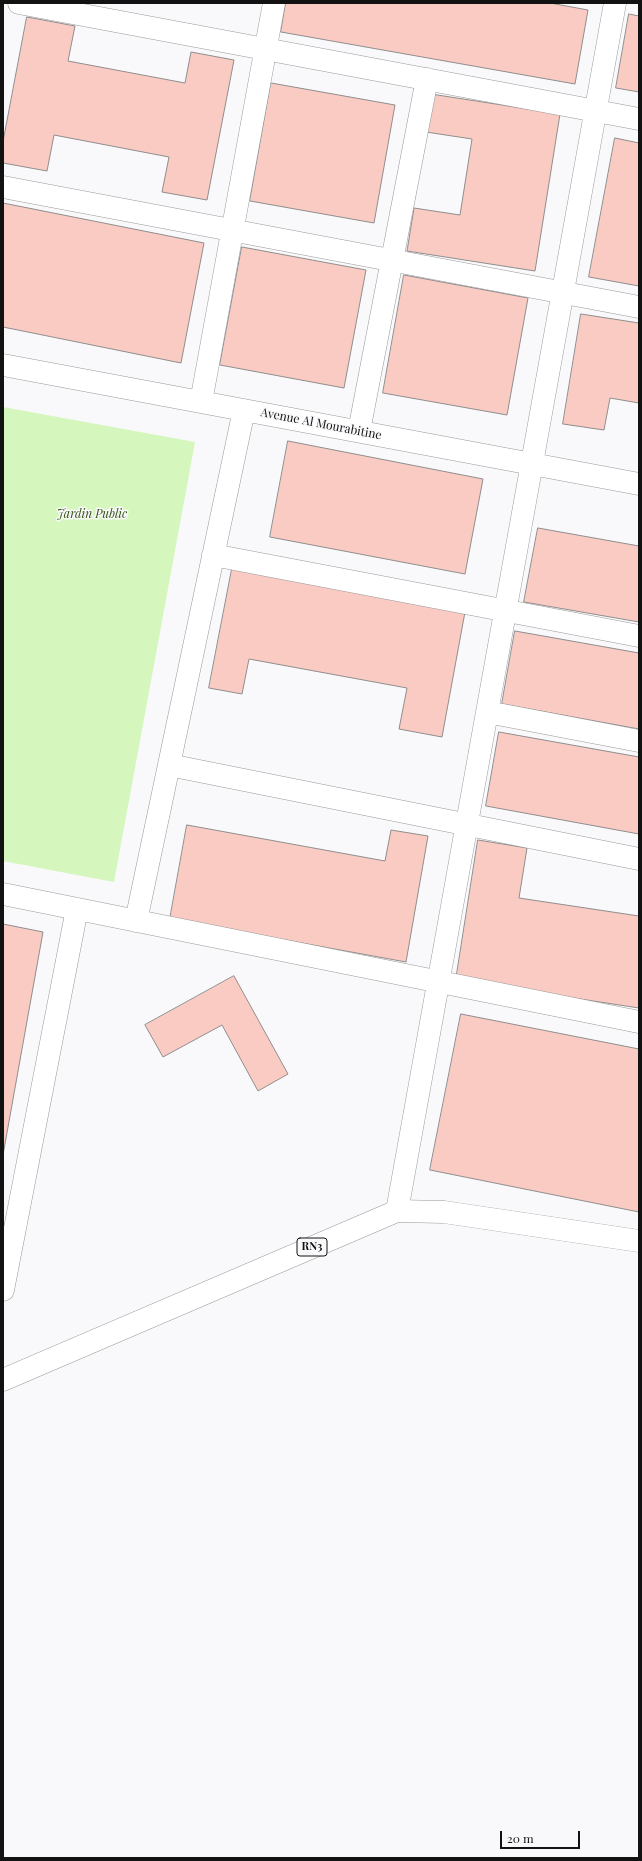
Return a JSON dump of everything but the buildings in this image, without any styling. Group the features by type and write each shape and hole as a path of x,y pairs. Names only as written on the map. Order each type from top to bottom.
{"street":[{"path":"19,3 639,119"},
{"path":"201,402 274,3"},
{"path":"397,1211 615,3"},
{"path":"359,431 426,79"},
{"path":"3,187 639,307"},
{"name":"Avenue Al Mourabitine","path":"3,365 639,484"},
{"path":"136,921 244,410"},
{"path":"213,555 639,636"},
{"path":"487,712 639,741"},
{"path":"169,765 639,859"},
{"path":"3,894 639,1022"},
{"path":"3,1290 77,909"},
{"name":"RN3","path":"3,1380 397,1211 444,1212 639,1241"}],"green space":[{"name":"Jardin Public","path":"3,407 195,442 114,882 3,861"}]}
